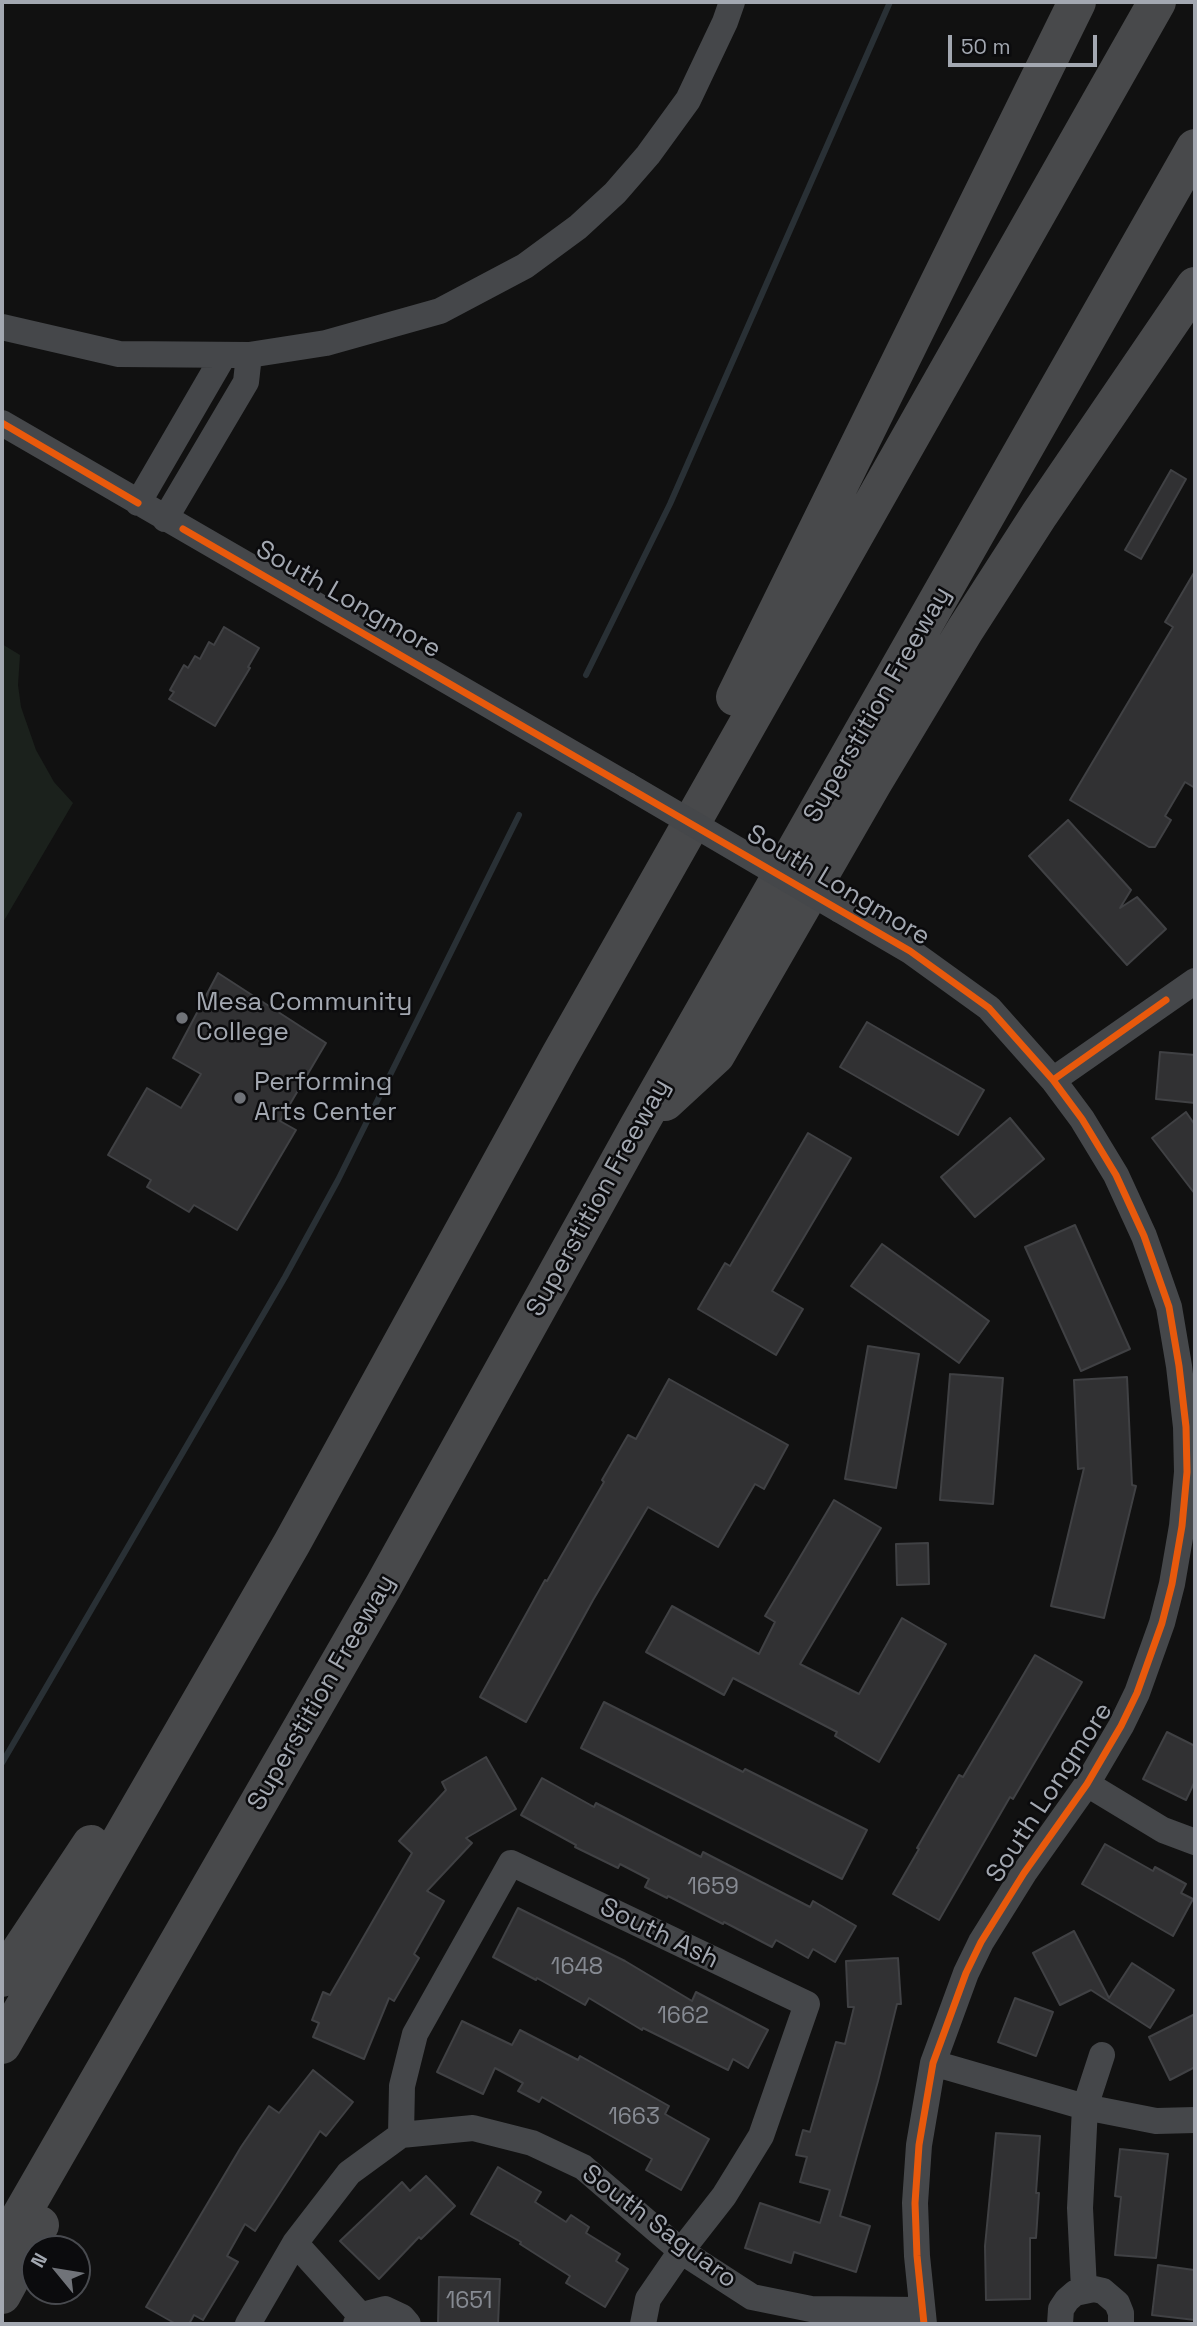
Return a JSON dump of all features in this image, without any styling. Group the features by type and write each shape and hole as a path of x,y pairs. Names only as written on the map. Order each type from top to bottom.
{"highway":[{"path":"560,1055 1077,2"},
{"path":"2,2045 292,1543 560,1055 1157,2"},
{"name":"Superstition Freeway","path":"2,2248 384,1585 638,1127 1195,148"},
{"path":"638,1127 716,1055 965,630 1039,514 1195,286"},
{"path":"2,1978 292,1543"},
{"path":"2,2295 384,1585"}],"street":[{"path":"2,327 119,354 237,355 326,344 440,311 525,266 578,227 615,193 678,117 703,69 732,2"},
{"path":"138,503 237,355"},
{"path":"165,519 246,382 237,355"},
{"name":"South Longmore","path":"2,423 910,951 989,1008 1053,1080 1107,1158 1144,1236 1187,1364 1187,1472 1182,1525 1184,1586 1162,1623 1137,1693 1121,1726 1087,1784 1024,1873 981,1942 933,2063 919,2145 915,2203 923,2317"},
{"path":"1053,1080 1195,981"},
{"path":"1087,1784 1163,1830 1195,1842"},
{"name":"South Ash","path":"401,2135 402,2086 415,2034 511,1863 807,2004 761,2136 724,2196 681,2251"},
{"path":"1084,2289 1080,2208 1085,2107 1102,2055"},
{"path":"933,2063 1085,2107 1156,2121 1195,2120"},
{"name":"South Saguaro","path":"401,2135 473,2127 532,2143 583,2167 681,2251 752,2297 811,2309 923,2317"},
{"path":"248,2324 295,2243 349,2173 401,2135"},
{"path":"295,2243 359,2320 375,2310 384,2309 402,2317 408,2324"},
{"path":"643,2324 648,2299 681,2251"},
{"path":"1060,2324 1061,2309 1066,2300 1084,2289 1103,2291 1111,2296 1121,2313 1121,2324"}],"shaded area":[{"path":"2,644 20,655 18,685 21,707 36,750 54,782 73,803 2,924"}],"building":[{"path":"1171,470 1186,479 1141,559 1125,550"},
{"path":"1195,571 1195,788 1185,782 1165,816 1171,820 1155,847 1149,847 1070,800 1173,627 1165,622"},
{"path":"224,627 259,648 215,726 169,699 174,692 170,690 184,665 188,668 195,656 200,659 209,642 214,645"},
{"path":"1068,820 1131,890 1120,908 1137,897 1166,929 1127,965 1029,856"},
{"name":"Performing Arts Center","path":"218,973 326,1043 280,1121 296,1130 237,1230 194,1205 189,1212 147,1187 151,1180 108,1155 147,1088 181,1108 201,1074 173,1058"},
{"path":"867,1022 984,1090 958,1135 840,1067"},
{"path":"1160,1052 1195,1055 1195,1103 1156,1099"},
{"path":"1186,1112 1195,1125 1195,1194 1152,1138"},
{"path":"1010,1118 1044,1159 975,1217 941,1177"},
{"path":"808,1133 851,1158 772,1291 803,1309 776,1355 698,1309 725,1263 730,1266"},
{"path":"1075,1225 1130,1349 1081,1371 1025,1247"},
{"path":"882,1244 989,1321 959,1363 851,1286"},
{"path":"868,1346 919,1354 896,1488 845,1479"},
{"path":"950,1374 1003,1378 993,1504 940,1500"},
{"path":"1127,1377 1132,1485 1136,1486 1104,1618 1051,1606 1084,1468 1078,1469 1074,1380"},
{"path":"669,1379 788,1445 764,1489 755,1484 718,1547 648,1507 526,1722 480,1697 545,1580 547,1581 604,1482 602,1480 628,1435 636,1439"},
{"path":"834,1500 881,1528 800,1664 859,1694 902,1618 946,1644 879,1762 835,1736 837,1732 733,1678 724,1695 646,1652 672,1606 759,1654 775,1622 765,1616"},
{"path":"928,1543 929,1584 897,1585 896,1544"},
{"path":"1035,1655 1082,1682 1013,1799 1010,1797 939,1920 893,1894 959,1775 963,1777"},
{"path":"604,1702 743,1772 745,1769 867,1830 842,1879 581,1748"},
{"path":"1167,1732 1195,1746 1195,1781 1186,1800 1143,1779"},
{"path":"486,1757 516,1809 466,1838 472,1843 427,1891 444,1901 414,1954 419,1958 394,2001 389,1998 364,2059 313,2037 319,2023 312,2020 323,1992 330,1995 412,1853 399,1841 446,1790 442,1782"},
{"path":"542,1778 594,1807 596,1803 701,1857 703,1852 810,1907 813,1901 856,1926 835,1962 813,1949 808,1958 776,1940 772,1947 724,1922 723,1924 668,1896 667,1898 645,1887 649,1879 620,1864 618,1868 575,1847 576,1845 521,1815"},
{"path":"1105,1844 1153,1871 1155,1867 1186,1884 1181,1893 1193,1899 1173,1936 1082,1884"},
{"path":"518,1908 625,1961 692,2001 696,1992 768,2030 748,2068 733,2059 728,2070 643,2028 642,2030 589,1998 585,2005 493,1957"},
{"path":"1074,1931 1109,1998 1132,1963 1174,1990 1150,2028 1091,1990 1060,2005 1033,1953"},
{"path":"898,1958 901,2004 897,2004 840,2216 870,2226 856,2272 794,2252 791,2263 745,2248 760,2203 820,2223 830,2190 800,2182 807,2157 796,2155 803,2130 810,2132 836,2042 845,2044 854,2007 848,2007 846,1961"},
{"path":"1015,1998 1053,2012 1036,2056 998,2042"},
{"path":"1195,2014 1195,2067 1170,2080 1149,2037"},
{"path":"462,2021 512,2045 520,2030 578,2060 580,2056 669,2106 665,2114 709,2139 681,2190 646,2170 652,2159 542,2097 539,2102 518,2091 523,2083 495,2068 483,2094 437,2072"},
{"path":"313,2070 353,2102 326,2136 320,2131 255,2231 245,2224 227,2256 238,2262 203,2320 194,2315 189,2324 176,2324 146,2307 241,2147 269,2106 279,2113"},
{"path":"996,2133 1040,2136 1036,2238 1030,2238 1030,2299 986,2300 985,2246"},
{"path":"1120,2149 1168,2154 1156,2258 1115,2255 1121,2197 1115,2196"},
{"path":"498,2167 541,2192 535,2202 566,2222 571,2215 589,2227 586,2233 620,2254 616,2261 628,2269 605,2307 566,2283 570,2276 520,2244 521,2242 471,2214"},
{"path":"426,2176 455,2206 421,2239 419,2237 379,2279 340,2241 402,2182 410,2191"},
{"path":"1158,2265 1194,2270 1195,2320 1152,2315"},
{"path":"439,2277 500,2279 498,2324 438,2324"}],"waterway":[{"path":"586,675 670,504 890,2"},
{"path":"2,1763 285,1277 338,1180 519,815"}],"cycle path":[{"path":"2,423 138,503"},
{"path":"183,529 910,951 989,1008 1053,1080 1082,1119 1116,1175 1144,1236 1169,1307 1186,1427 1187,1472 1182,1526 1172,1584 1162,1623 1137,1693 1121,1726 1087,1784 1024,1873 981,1942 966,1973 933,2063 919,2145 915,2203 924,2324"},
{"path":"1053,1080 1166,1000"}],"place":[{"name":"Mesa Community College","path":"182,1018"},
{"name":"Performing Arts Center","path":"240,1098"}]}
